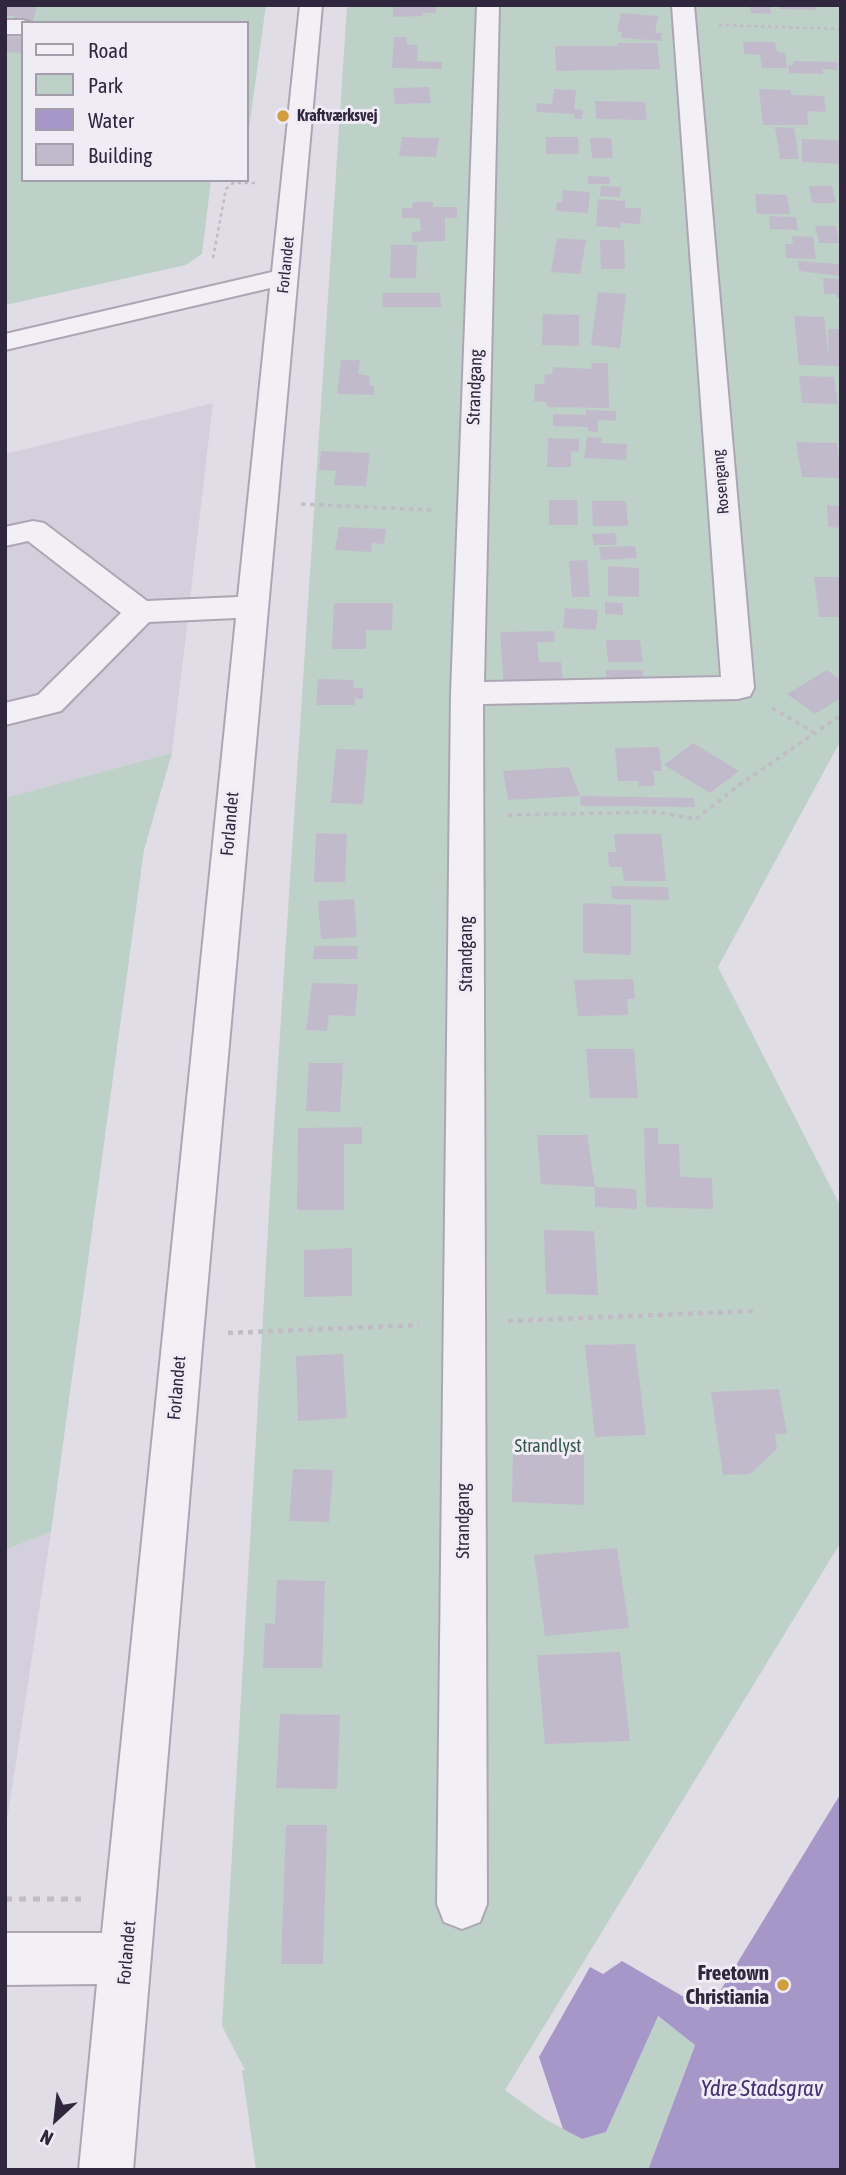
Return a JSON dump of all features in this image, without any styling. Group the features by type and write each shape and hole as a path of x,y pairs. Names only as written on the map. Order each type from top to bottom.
{"street":[{"name":"Forlandet","path":"106,2170 251,607 296,181 311,5"},
{"name":"Strandgang","path":"462,1904 467,693 488,5"},
{"name":"Rosengang","path":"684,14 738,688"},
{"path":"5,342 284,277"},
{"path":"5,537 33,530 140,612 251,607"},
{"path":"5,714 49,703 140,612"},
{"path":"467,693 738,688"},
{"path":"5,1959 126,1958"}],"path":[{"path":"684,14 841,29"},
{"path":"208,263 214,257 226,189 233,183 296,181"},
{"path":"263,503 472,512"},
{"path":"738,688 813,732"},
{"path":"466,816 657,812 696,819 813,732 841,715"},
{"path":"5,1899 132,1899"}],"shaded area":[{"path":"213,403 172,753 5,798 5,454"},
{"path":"51,1532 5,1834 5,1550"}],"green space":[{"path":"5,5 266,5 248,136 248,21 21,21 21,182 211,182 202,254 186,265 5,305"},
{"name":"Strandlyst","path":"347,5 841,5 841,740 718,967 841,1207 841,1542 505,2090 545,2119 582,2139 606,2132 657,2016 695,2044 648,2170 256,2170 242,2070 245,2070 222,2026 274,1125"},
{"path":"172,753 144,850 51,1532 5,1550 5,798"}],"water":[{"name":"Ydre Stadsgrav","path":"841,1793 841,2170 648,2170 695,2045 658,2016 606,2132 582,2139 563,2129 539,2057 590,1967 603,1974 622,1961 708,2011"}],"building":[{"path":"6,5 37,5 33,21 13,21 15,16 5,16"},
{"path":"393,5 436,5 436,13 393,17"},
{"path":"750,5 770,5 771,14 751,13"},
{"path":"778,5 816,5 817,10 779,9"},
{"path":"621,13 658,16 655,33 662,33 661,41 621,38 622,32 617,31"},
{"path":"5,36 21,37 21,53 5,52"},
{"path":"394,37 407,37 407,45 418,45 417,61 442,62 442,69 392,68"},
{"path":"743,42 775,42 777,52 785,53 787,68 762,68 760,55 744,54"},
{"path":"617,43 657,43 660,69 556,71 555,46 617,46"},
{"path":"793,61 837,62 838,70 823,69 823,74 789,73 788,65 793,65"},
{"path":"429,87 431,103 395,104 393,88"},
{"path":"554,89 576,90 574,109 583,110 582,119 574,119 575,114 536,112 537,103 552,104"},
{"path":"759,89 791,90 791,95 824,96 826,112 807,111 808,125 763,125"},
{"path":"595,101 645,102 647,120 596,119"},
{"path":"775,127 794,128 799,159 780,159"},
{"path":"402,137 439,138 436,157 399,156"},
{"path":"546,137 578,137 579,154 546,154"},
{"path":"590,138 611,138 613,158 592,158"},
{"path":"802,139 841,140 841,164 802,162"},
{"path":"588,176 610,177 610,184 588,184"},
{"path":"601,186 621,187 620,197 600,196"},
{"path":"809,186 832,186 836,203 812,203"},
{"path":"563,190 590,192 588,213 556,211 557,202 562,202"},
{"path":"755,194 787,195 790,214 757,214"},
{"path":"598,199 625,201 625,208 641,208 640,224 621,223 620,228 596,226"},
{"path":"413,202 433,202 433,207 457,207 457,218 445,218 445,241 412,242 412,232 421,231 420,218 402,218 402,208 412,208"},
{"path":"769,216 796,217 798,230 770,229"},
{"path":"815,226 836,226 839,243 819,243"},
{"path":"792,236 813,237 816,259 786,258 785,244 793,244"},
{"path":"557,238 586,240 580,274 551,272"},
{"path":"600,240 624,240 625,269 601,269"},
{"path":"391,245 417,245 416,278 390,278"},
{"path":"798,261 839,264 840,276 799,271"},
{"path":"823,278 841,279 841,298 837,298 836,294 824,294"},
{"path":"598,292 626,294 620,348 591,345"},
{"path":"383,293 440,293 441,307 382,307"},
{"path":"543,314 579,315 579,346 542,345"},
{"path":"794,316 824,317 829,358 828,329 841,329 841,366 799,365"},
{"path":"341,360 360,360 358,374 370,376 369,385 374,386 374,395 337,394"},
{"path":"591,363 608,363 609,408 548,407 546,402 534,401 535,384 544,384 545,374 552,374 553,367 592,369"},
{"path":"799,376 834,377 838,404 802,403"},
{"path":"586,410 616,411 616,421 598,420 598,432 588,431 588,427 553,426 553,414 586,415"},
{"path":"587,437 602,438 601,443 627,444 626,460 584,458"},
{"path":"548,438 579,439 579,452 571,451 571,467 547,467"},
{"path":"796,442 837,443 841,478 802,477"},
{"path":"321,451 370,453 366,486 334,485 336,471 319,470"},
{"path":"549,500 577,500 578,525 549,525"},
{"path":"592,501 626,501 628,526 593,526"},
{"path":"827,505 841,506 841,528 828,527"},
{"path":"339,527 386,529 384,544 372,543 371,552 335,550"},
{"path":"615,533 617,545 594,545 592,534"},
{"path":"635,546 637,558 601,560 599,547"},
{"path":"587,560 590,597 572,597 569,561"},
{"path":"608,566 639,568 639,597 608,596"},
{"path":"814,577 841,577 841,617 819,617"},
{"path":"605,602 623,603 623,615 605,614"},
{"path":"334,603 393,603 392,630 366,630 366,649 332,649"},
{"path":"565,608 598,610 596,630 563,628"},
{"path":"554,631 555,642 537,642 539,662 561,662 564,687 504,688 500,632"},
{"path":"606,640 640,640 643,662 608,662"},
{"path":"606,670 643,670 643,683 606,682"},
{"path":"827,670 841,680 841,698 815,714 787,694"},
{"path":"318,679 354,680 353,688 363,688 363,699 355,698 355,705 316,705"},
{"path":"693,743 739,771 710,793 664,765"},
{"path":"659,747 662,771 653,771 655,786 639,786 638,781 618,781 615,748"},
{"path":"336,749 368,750 363,804 331,803"},
{"path":"569,767 580,796 508,800 503,771"},
{"path":"580,796 694,798 695,807 581,806"},
{"path":"316,833 347,834 345,882 314,882"},
{"path":"614,834 661,834 666,881 624,881 622,867 609,867 608,852 616,852"},
{"path":"611,886 668,887 669,900 612,899"},
{"path":"354,899 357,937 321,939 318,901"},
{"path":"583,903 631,905 631,955 583,953"},
{"path":"314,946 358,946 357,959 313,959"},
{"path":"633,979 635,999 627,999 628,1015 578,1016 574,980"},
{"path":"312,983 358,984 355,1016 329,1015 327,1031 306,1030"},
{"path":"586,1049 634,1049 638,1098 590,1098"},
{"path":"309,1063 343,1063 340,1112 306,1111"},
{"path":"362,1127 362,1144 344,1144 344,1210 297,1210 298,1128"},
{"path":"644,1128 658,1128 658,1144 679,1144 680,1177 712,1178 713,1209 646,1207"},
{"path":"537,1135 587,1135 595,1187 541,1184"},
{"path":"595,1187 636,1189 637,1209 595,1207"},
{"path":"544,1230 594,1231 598,1295 546,1294"},
{"path":"352,1248 352,1296 304,1297 304,1250"},
{"path":"635,1344 646,1435 595,1437 585,1345"},
{"path":"343,1354 347,1418 298,1421 296,1356"},
{"path":"779,1389 787,1434 775,1434 777,1449 750,1474 723,1475 711,1392"},
{"path":"513,1449 584,1451 584,1505 512,1502"},
{"path":"293,1469 333,1470 329,1522 289,1521"},
{"path":"617,1548 629,1628 545,1636 534,1555"},
{"path":"277,1580 325,1581 322,1668 263,1668 265,1623 275,1624"},
{"path":"620,1652 630,1741 545,1744 537,1655"},
{"path":"280,1714 340,1715 337,1789 276,1788"},
{"path":"286,1825 327,1825 323,1964 281,1964"}],"place":[{"name":"Kraftværksvej","path":"283,116"},
{"name":"Freetown Christiania","path":"783,1985"}]}
